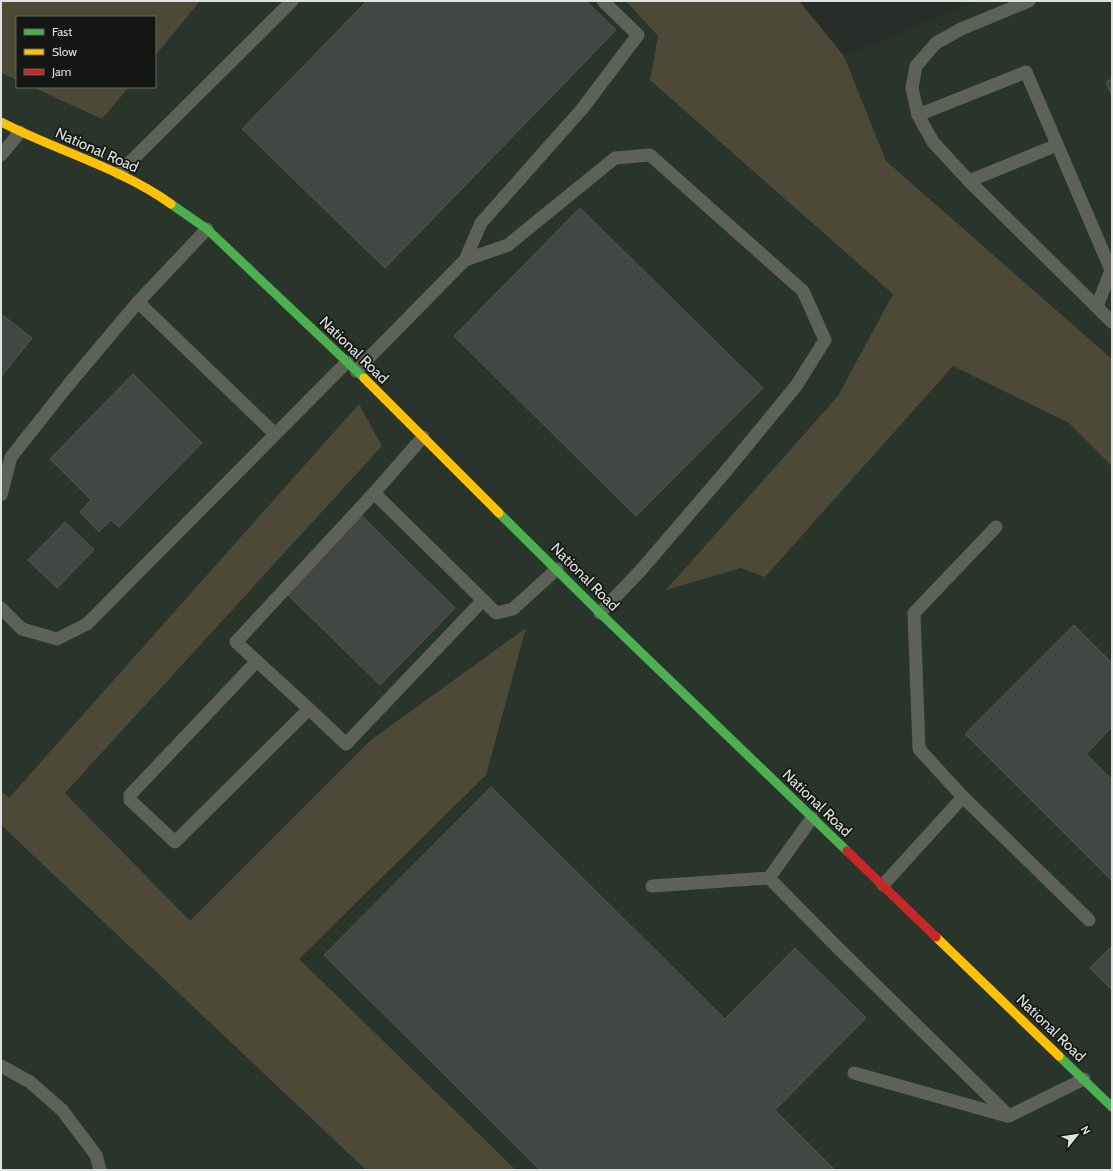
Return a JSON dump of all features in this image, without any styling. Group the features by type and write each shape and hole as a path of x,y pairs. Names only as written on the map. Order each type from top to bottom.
{"street":[{"name":"National Road","path":"1,122 20,132 119,173 153,191 207,229 424,437 600,613 1112,1107"}],"lane":[{"path":"119,173 292,1"},
{"path":"465,260 481,223 582,109 638,35 603,1"},
{"path":"1029,1 961,29 936,43 916,66 912,88 918,115 933,142 969,181 1112,322"},
{"path":"918,115 1026,72 1111,270 1097,307"},
{"path":"1,155 20,132"},
{"path":"969,181 1057,145"},
{"path":"1,608 22,629 57,639 87,624 275,434 465,260 508,245 615,158 650,155 803,291 825,340 796,386 726,471 641,570 600,613"},
{"path":"1,495 11,457 68,384 138,302 207,229"},
{"path":"138,302 275,434"},
{"path":"424,437 374,494 236,642 346,744 483,600"},
{"path":"374,494 496,613 513,608 557,569"},
{"path":"996,527 914,613 919,749 963,797 1090,920"},
{"path":"257,661 130,795 130,800 175,842 309,709"},
{"path":"883,885 963,797"},
{"path":"769,878 812,818"},
{"path":"652,886 769,878 1009,1116"},
{"path":"1,1066 30,1082 62,1110 96,1155 100,1170"},
{"path":"854,1073 1009,1116 1084,1079"}],"shaded area":[{"path":"1,1 200,1 156,55 156,16 16,16 16,80 1,73"},
{"path":"200,1 626,1 658,36 844,56 976,1 1112,1 1112,1170 516,1170 298,959 486,775 371,740 190,921 65,793 382,446 8,798 1,791 1,73 16,80 16,88 34,88 102,119 128,88 156,88 156,55"},
{"path":"626,1 799,1 844,56 886,161 1112,359 1112,466 1069,423 953,366 765,577 741,568 666,590 838,396 893,294 650,80 658,36"},
{"path":"34,88 128,88 102,119"},
{"path":"359,404 382,446 65,793 190,921 371,740 526,628 486,775 299,959 516,1170 366,1170 1,825 1,791 9,798"},
{"path":"1,825 366,1170 1,1170"}],"building":[{"path":"367,1 586,1 616,30 385,268 242,129"},
{"path":"1112,79 1112,96 1106,82"},
{"path":"580,208 763,388 636,516 454,336"},
{"path":"1,314 32,338 1,377"},
{"path":"133,374 202,443 119,527 111,520 99,532 80,512 91,500 50,459"},
{"path":"362,516 455,608 380,685 286,593"},
{"path":"65,522 94,550 57,588 28,560"},
{"path":"1074,625 1112,663 1112,727 1086,754 1112,780 1112,881 965,734"},
{"path":"491,787 725,1019 795,948 866,1018 775,1110 835,1170 540,1170 324,955"},
{"path":"1112,946 1112,990 1090,968"}],"traffic: fast":[{"path":"171,204 207,229 364,378"},
{"path":"499,513 600,613 847,851"},
{"path":"1059,1056 1112,1107"}],"traffic: slow":[{"path":"1,122 109,169 151,191 171,204"},
{"path":"364,378 499,513"},
{"path":"936,937 1059,1056"}],"traffic: jam":[{"path":"847,851 936,937"}]}
